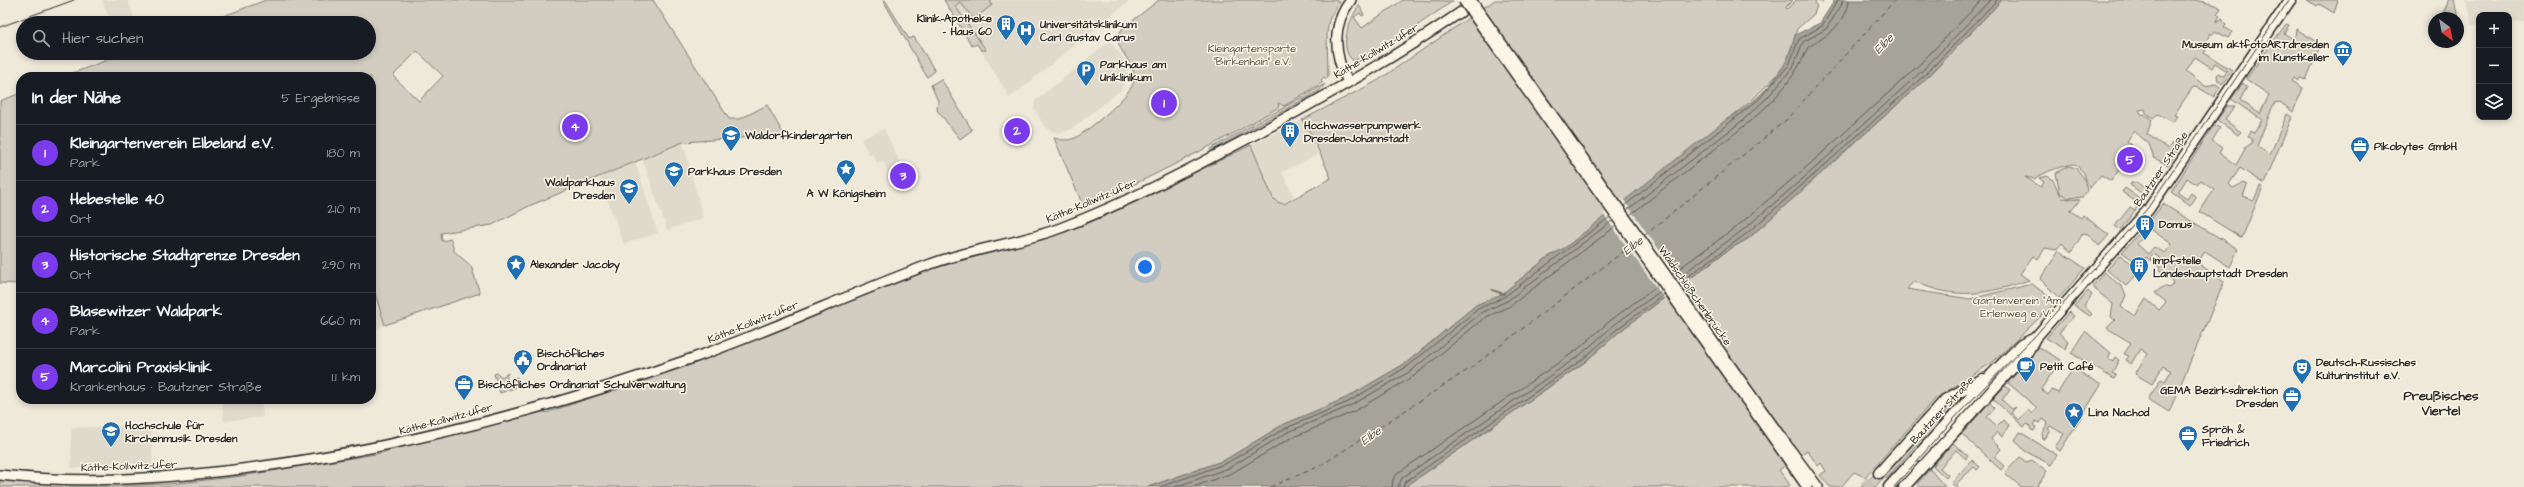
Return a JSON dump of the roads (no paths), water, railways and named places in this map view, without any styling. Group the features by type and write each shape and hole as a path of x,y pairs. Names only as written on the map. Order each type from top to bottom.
{"main road":[{"path":"1348,82 1340,66 1336,40 1342,16 1351,0"},
{"name":"Waldschlößchenbrücke","path":"1463,0 1794,461 1818,487"},
{"name":"Waldschlößchenbrücke","path":"1471,0 1794,461 1808,487"},
{"name":"Bautzner Straße","path":"1904,487 2028,351 2035,338 2148,210 2290,0"},
{"name":"Käthe-Kollwitz-Ufer","path":"0,475 102,480 181,476 261,467 375,449 422,439 564,399 692,358 930,264 1059,229 1204,162 1348,82 1461,12"},
{"name":"Bautzner Straße","path":"1889,487 1959,408 1992,374 2021,345 2035,338"},
{"path":"1879,472 1942,403 1992,374"},
{"path":"1942,403 1952,403 1959,408 1962,415 1961,424"}],"water":[{"name":"Elbe","path":"1835,0 2002,0 1929,76 1749,238 1728,250 1619,332 1585,362 1405,487 1148,487 1225,460 1282,425 1346,398 1406,363 1476,305 1502,294 1548,257 1566,247 1727,119 1760,95 1779,73 1787,60 1795,35 1820,23"}],"waterway":[{"path":"1492,290 1504,294"}],"tunnel":[{"path":"1864,487 1879,473"}],"tram line":[{"path":"30,16 74,0"},
{"path":"1894,487 1961,411 2034,337 2147,209 2289,0"},
{"path":"0,27 16,21"}],"place":[{"name":"Klinik-Apotheke - Haus 60","path":"1006,41"},
{"name":"Universitätsklinikum Carl Gustav Carus","path":"1026,47"},
{"name":"Museum aktfotoARTdresden im Kunstkeller","path":"2343,67"},
{"name":"Parkhaus am Uniklinikum","path":"1086,87"},
{"name":"Kleingartenverein Elbeland e.V.","path":"1164,103"},
{"name":"Blasewitzer Waldpark","path":"575,127"},
{"name":"Hebestelle 40","path":"1017,131"},
{"name":"Hochwasserpumpwerk Dresden-Johannstadt","path":"1290,148"},
{"name":"Waldorfkindergarten","path":"731,152"},
{"name":"Marcolini Praxisklinik","path":"2130,160"},
{"name":"Pikobytes GmbH","path":"2360,163"},
{"name":"Historische Stadtgrenze Dresden","path":"903,176"},
{"name":"A W Königsheim","path":"846,186"},
{"name":"Parkhaus Dresden","path":"674,188"},
{"name":"Waldparkhaus Dresden","path":"629,205"},
{"name":"Domus","path":"2145,241"},
{"name":"Alexander Jacoby","path":"516,281"},
{"name":"Impfstelle Landeshauptstadt Dresden","path":"2139,283"},
{"name":"Bischöfliches Ordinariat","path":"523,376"},
{"name":"Petit Café","path":"2026,383"},
{"name":"Deutsch-Russisches Kulturinstitut e.V.","path":"2302,385"},
{"name":"Bischöfliches Ordinariat Schulverwaltung","path":"464,401"},
{"name":"GEMA Bezirksdirektion Dresden","path":"2292,413"},
{"name":"Lina Nachod","path":"2074,429"},
{"name":"Hochschule für Kirchenmusik Dresden","path":"111,448"},
{"name":"Spröh & Friedrich","path":"2188,452"}],"district":[{"name":"Preußisches Viertel","path":"2441,404"}],"park label":[{"name":"Kleingartensparte \"Birkenhain\" e.V.","path":"1252,54"},
{"name":"Gartenverein \"Am Erlenweg e. V.\"","path":"2017,306"}]}
